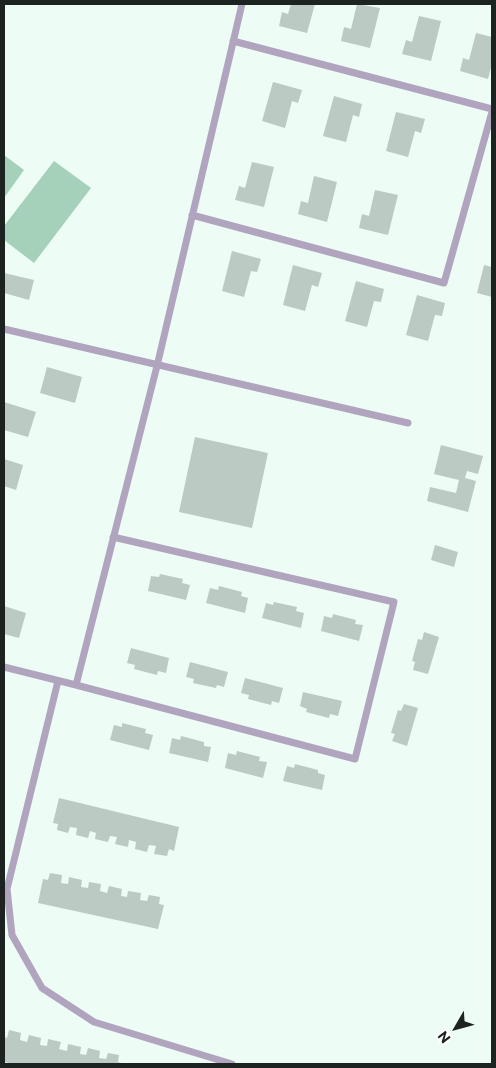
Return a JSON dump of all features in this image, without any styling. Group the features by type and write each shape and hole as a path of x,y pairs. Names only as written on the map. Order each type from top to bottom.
{"lane":[{"path":"76,685 157,366 242,4"},
{"path":"192,216 444,283 492,111 233,41"},
{"path":"4,329 408,423"},
{"path":"4,667 355,758 394,602 113,538"},
{"path":"58,681 7,889 12,935 42,988 94,1022 232,1064"}],"green space":[{"path":"4,155 24,170 4,198"},
{"path":"54,161 91,188 34,263 4,240 4,226"}],"building":[{"path":"291,4 315,4 307,33 279,26 282,12 288,14"},
{"path":"357,4 380,8 370,48 341,41 344,27 351,29"},
{"path":"419,16 441,21 431,61 402,54 406,40 412,42"},
{"path":"476,33 492,37 492,64 488,79 460,71 463,58 469,60"},
{"path":"273,82 302,90 298,103 292,101 285,128 262,121"},
{"path":"334,96 362,104 359,117 353,115 346,142 323,136"},
{"path":"396,112 425,119 421,133 415,131 408,157 386,151"},
{"path":"252,162 274,167 264,207 235,200 239,186 245,188"},
{"path":"314,176 337,182 327,222 298,214 301,201 308,203"},
{"path":"375,190 398,195 388,235 359,228 362,214 369,216"},
{"path":"232,251 261,259 257,272 251,271 244,297 222,291"},
{"path":"293,265 322,273 318,287 312,285 305,311 283,305"},
{"path":"484,265 492,267 492,297 477,293"},
{"path":"4,273 34,280 29,300 4,293"},
{"path":"356,281 384,289 381,302 374,301 367,327 345,321"},
{"path":"417,295 445,303 442,316 435,315 428,341 406,335"},
{"path":"47,367 82,377 75,403 40,393"},
{"path":"4,402 36,412 28,437 4,430"},
{"path":"195,437 268,453 252,528 179,512"},
{"path":"441,445 483,456 478,474 467,471 465,478 476,481 468,512 427,501 430,487 456,493 459,480 434,474"},
{"path":"4,459 23,465 16,490 4,486"},
{"path":"435,545 458,552 454,567 431,560"},
{"path":"160,574 183,579 182,583 190,585 186,600 148,591 151,576 159,577"},
{"path":"219,586 242,592 241,596 248,598 245,613 206,603 210,588 218,590"},
{"path":"274,602 297,607 296,611 304,613 301,628 262,618 266,603 273,605"},
{"path":"4,606 26,613 19,638 4,634"},
{"path":"333,614 356,620 355,624 363,625 359,641 321,631 324,616 332,618"},
{"path":"424,632 439,637 428,674 413,670 415,662 412,661 418,639 422,640"},
{"path":"131,648 169,658 166,673 158,671 157,675 134,669 135,665 127,663"},
{"path":"190,662 228,672 224,687 217,685 216,688 193,683 194,679 186,677"},
{"path":"245,678 283,688 279,703 272,701 271,705 248,699 249,695 241,693"},
{"path":"303,692 342,701 338,716 330,714 329,718 306,712 307,709 300,706"},
{"path":"404,704 418,708 407,746 392,741 395,734 391,733 398,710 401,711"},
{"path":"122,723 146,729 145,733 153,735 149,750 110,740 114,725 122,727"},
{"path":"181,736 204,742 204,746 211,747 208,762 169,753 172,738 180,740"},
{"path":"237,751 260,757 259,761 267,762 263,778 225,768 228,753 236,755"},
{"path":"295,764 318,770 318,773 325,775 322,790 283,781 287,766 294,768"},
{"path":"59,798 179,827 174,851 169,849 167,856 154,854 156,846 149,845 147,852 135,849 136,842 129,840 128,847 115,844 117,837 110,836 108,842 95,839 96,833 90,831 88,838 76,835 77,828 70,827 68,833 57,830 58,824 53,823"},
{"path":"50,873 62,875 61,883 68,884 69,877 82,880 81,887 88,888 89,882 101,884 100,891 107,893 109,886 122,889 121,896 127,897 128,891 141,893 140,900 147,901 149,895 160,897 159,904 164,905 158,929 38,903 43,879 48,880"},
{"path":"9,1030 21,1033 20,1040 27,1042 29,1035 41,1038 40,1045 47,1046 48,1039 61,1042 59,1049 67,1051 68,1044 81,1047 80,1054 86,1055 88,1048 100,1051 99,1058 106,1059 108,1053 119,1055 118,1062 125,1064 13,1064 4,1062 4,1037 7,1038"}]}
